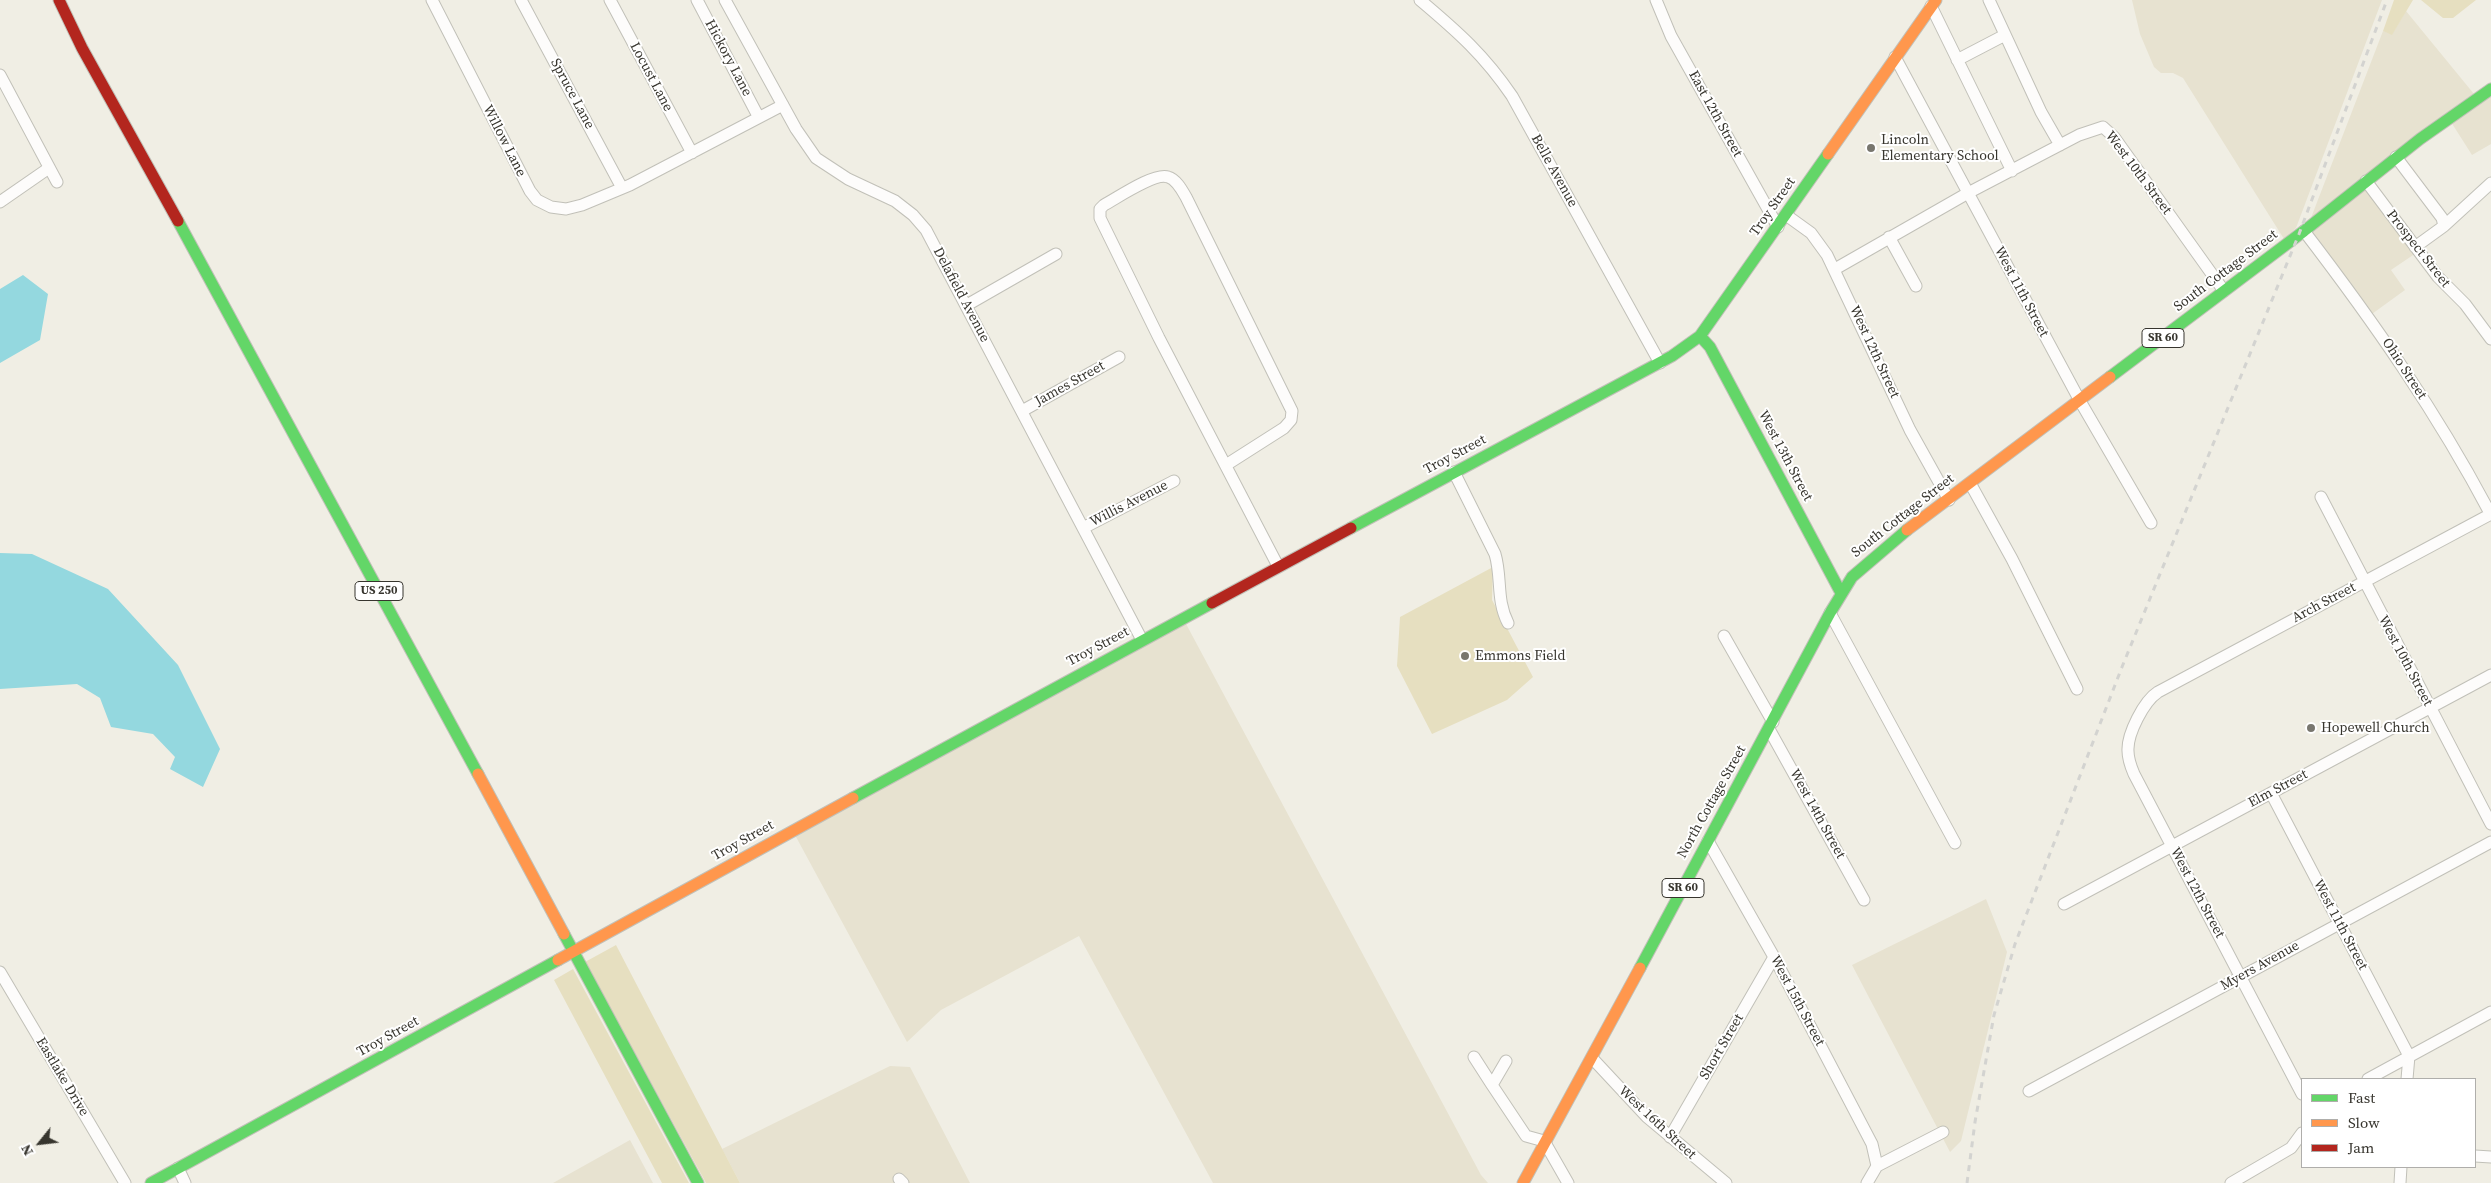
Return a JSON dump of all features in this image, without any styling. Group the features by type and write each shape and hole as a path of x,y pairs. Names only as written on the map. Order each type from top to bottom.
{"main road":[{"name":"US 250","path":"59,0 82,48 265,380 698,1183"},
{"name":"Troy Street","path":"152,1183 1278,566 1660,363 1700,336 1934,3"},
{"name":"South Cottage Street","path":"1842,593 1852,577 1862,567 1970,483 2304,231 2396,157 2490,93"},
{"name":"West 13th Street","path":"1700,336 1710,347 1842,593"},
{"name":"North Cottage Street","path":"1522,1183 1592,1058 1842,593"}],"street":[{"name":"Willow Lane","path":"432,0 530,191 537,200 551,207 566,209 582,205 622,188 692,153 758,116 783,105"},
{"name":"Spruce Lane","path":"521,0 622,188"},
{"name":"Locust Lane","path":"610,0 692,153"},
{"name":"Hickory Lane","path":"697,0 758,116"},
{"name":"Delafield Avenue","path":"725,0 806,146 816,158 848,179 895,201 913,215 926,230 1085,527 1142,640"},
{"name":"Belle Avenue","path":"1420,0 1468,41 1493,68 1512,96 1660,363"},
{"name":"East 12th Street","path":"1656,0 1671,36 1778,227"},
{"path":"1989,0 2041,112 2060,145"},
{"path":"1934,3 1957,60 2012,170"},
{"path":"1957,60 2005,35"},
{"name":"West 11th Street","path":"1895,57 2080,401 2151,524"},
{"path":"0,75 57,182"},
{"name":"West 10th Street","path":"1836,269 1889,237 2012,170 2097,127 2107,130 2224,291"},
{"path":"2396,157 2442,218 2444,226"},
{"path":"0,202 50,168"},
{"path":"1226,465 1284,428 1291,420 1292,411 1180,188 1168,177 1153,178 1104,204 1099,214 1159,338 1278,566"},
{"name":"Prospect Street","path":"2366,181 2438,277 2465,304 2491,339"},
{"path":"2415,247 2444,226 2491,182"},
{"name":"West 12th Street","path":"1786,215 1818,241 1836,269 1910,430 1949,500"},
{"name":"Ohio Street","path":"2304,231 2387,342 2458,454 2491,515"},
{"path":"1889,237 1916,286"},
{"path":"967,304 1056,254"},
{"name":"James Street","path":"1022,411 1119,357"},
{"path":"1454,472 1495,554 1498,568 1500,605 1508,623"},
{"name":"Willis Avenue","path":"1085,527 1174,481"},
{"path":"1970,483 2021,576 2077,689"},
{"name":"West 10th Street","path":"2321,497 2363,582 2491,824"},
{"name":"Arch Street","path":"2158,692 2491,515"},
{"path":"1830,613 1955,843"},
{"name":"West 14th Street","path":"1724,636 1864,900"},
{"name":"Elm Street","path":"2064,904 2491,674"},
{"name":"West 12th Street","path":"2158,692 2148,700 2130,737 2128,752 2134,774 2301,1092"},
{"name":"West 11th Street","path":"2271,793 2409,1056"},
{"name":"West 15th Street","path":"1708,841 1774,957 1872,1144 1877,1166"},
{"name":"Myers Avenue","path":"2029,1091 2339,922 2491,842"},
{"name":"Short Street","path":"1670,1137 1774,957"},
{"name":"Eastlake Drive","path":"0,972 125,1183"},
{"path":"2370,1078 2491,1012"},
{"path":"2407,1078 2409,1056"},
{"path":"1474,1057 1526,1136 1544,1141 1568,1183"},
{"name":"West 16th Street","path":"1592,1058 1647,1117 1726,1183"},
{"path":"1492,1085 1506,1061"},
{"path":"1867,1183 1877,1166 1943,1132"},
{"path":"2232,1183 2296,1149 2301,1136"},
{"path":"2476,1156 2491,1157"},
{"path":"178,1168 185,1183"},
{"path":"2400,1183 2401,1168"}],"shaded area":[{"path":"2132,0 2382,0 2296,228 2284,239 2183,78 2173,73 2161,73 2154,67 2140,34"},
{"path":"2394,0 2413,0 2392,35 2383,31"},
{"path":"2421,0 2476,0 2453,18 2443,18"},
{"path":"2406,11 2474,94 2491,82 2491,144 2472,155 2451,122 2372,181 2422,249 2391,270 2405,290 2365,319 2304,236 2383,31 2392,34"},
{"name":"Emmons Field","path":"1493,567 1492,600 1533,677 1507,700 1432,734 1397,666 1400,617"},
{"path":"1185,622 1481,1175 1488,1183 1213,1183 1079,936 941,1010 907,1042 795,835"},
{"path":"1986,899 2007,952 1961,1141 1950,1152 1852,965"},
{"path":"616,945 740,1183 706,1183 585,962"},
{"path":"573,969 689,1183 662,1183 554,980"},
{"path":"890,1066 910,1067 970,1183 740,1183 722,1149"},
{"path":"630,1140 653,1183 553,1183"}],"water":[{"path":"23,275 48,294 40,340 0,363 0,289"},
{"path":"0,553 32,554 108,589 178,665 220,749 203,787 170,769 175,757 153,734 111,727 100,698 77,684 0,689"}],"railway":[{"path":"1967,1183 1975,1122 1994,1015 2015,944 2122,667 2299,234 2387,0"}],"traffic: fast":[{"path":"2110,377 2304,231 2420,139 2491,89"},
{"path":"1351,528 1672,356 1700,336 1828,154"},
{"path":"178,221 478,774"},
{"path":"1700,336 1710,347 1841,593"},
{"path":"1640,968 1830,613 1852,577 1907,530"},
{"path":"853,798 1212,603"},
{"path":"564,934 698,1183"},
{"path":"151,1183 558,960"}],"traffic: slow":[{"path":"1828,154 1936,0"},
{"path":"1907,530 2110,377"},
{"path":"478,774 564,934"},
{"path":"558,960 853,798"},
{"path":"1523,1183 1640,968"}],"traffic: jam":[{"path":"59,0 82,48 178,221"},
{"path":"1212,603 1351,528"}],"place":[{"name":"Lincoln Elementary School","path":"1871,148"},
{"name":"Emmons Field","path":"1465,656"},
{"name":"Hopewell Church","path":"2311,728"}]}
